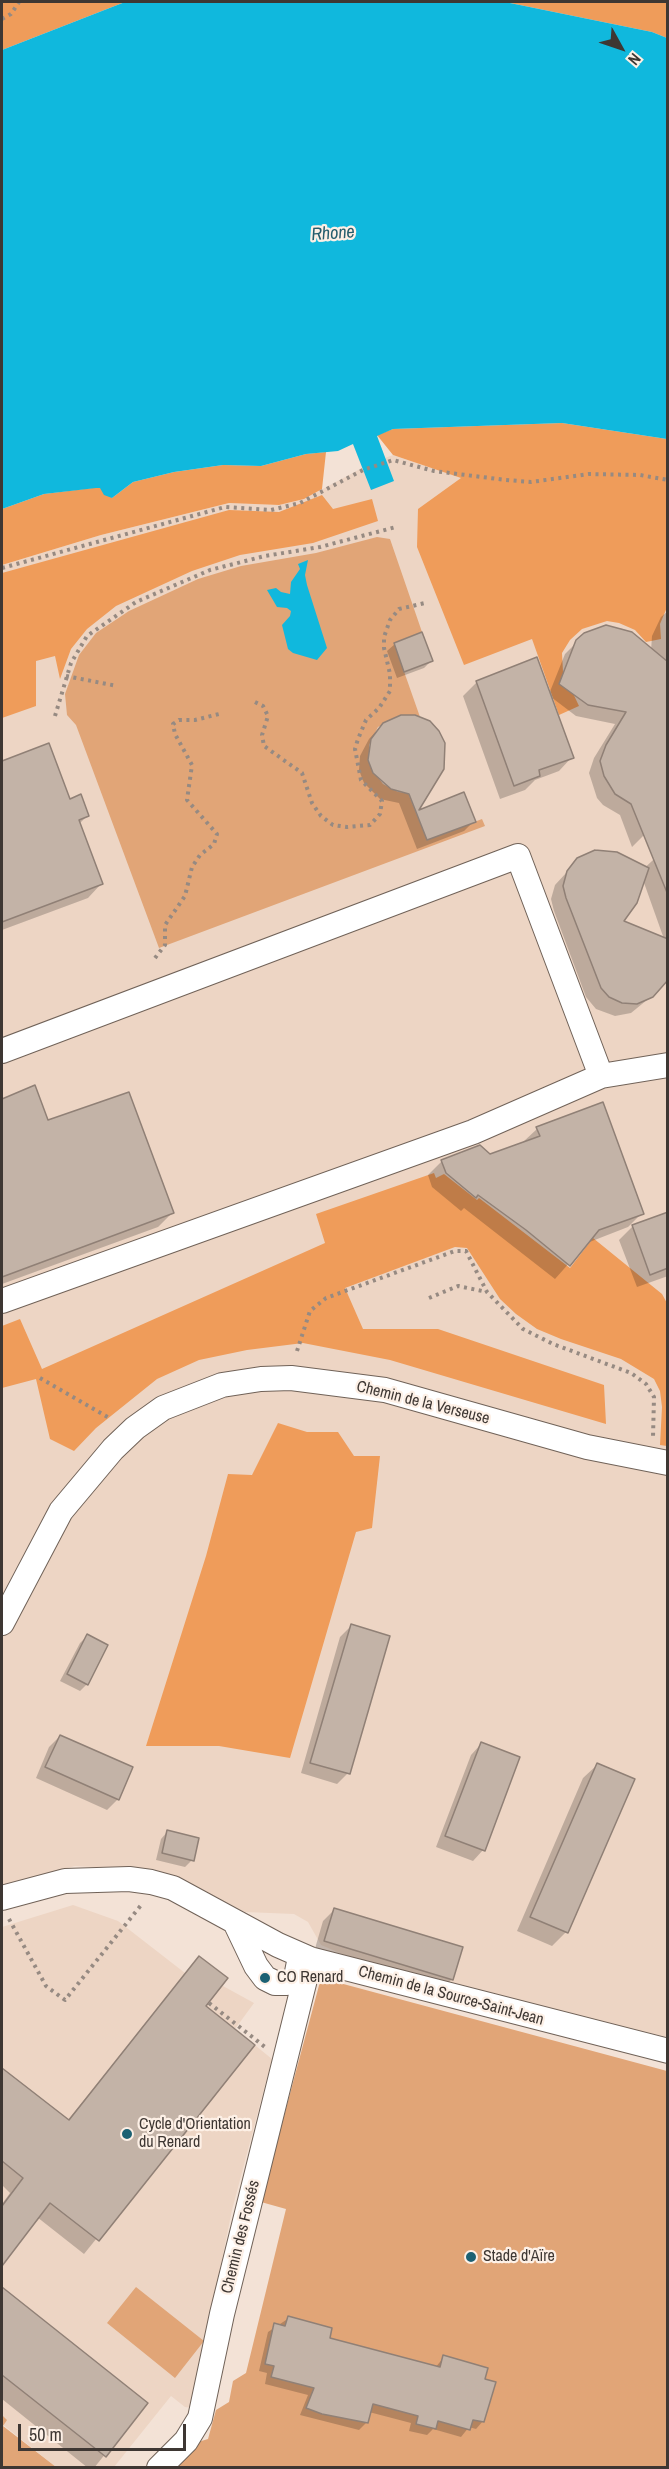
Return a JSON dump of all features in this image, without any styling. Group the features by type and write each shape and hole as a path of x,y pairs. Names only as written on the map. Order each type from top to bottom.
{"street":[{"path":"2,1051 518,856 601,1076"},
{"path":"2,1301 473,1132 601,1076 668,1065"},
{"name":"Chemin de la Verseuse","path":"2,1623 61,1511 113,1449 135,1428 163,1408 222,1385 261,1379 291,1378 385,1390 587,1447 660,1455"},
{"name":"Chemin de la Source-Saint-Jean","path":"5,1908 65,1881 129,1879 173,1888 305,1957 668,2051"},
{"path":"235,1922 256,1966 265,1978 275,1983 287,1983 296,1977 305,1957"},
{"name":"Chemin des Fossés","path":"159,2468 186,2441 200,2418 222,2313 305,1957"}],"path":[{"path":"2,19 11,14 19,2"},
{"path":"2,568 225,507 271,510 300,502 386,461 399,461 434,471 514,481 531,482 589,474 640,475 668,480"},
{"path":"55,716 66,676 87,636 116,614 171,586 210,570 265,556 320,547 396,527"},
{"path":"255,702 263,706 268,716 262,735 264,746 302,772 312,802 326,820 347,827 370,825 380,814 382,801 362,780 355,749 361,728 390,692 390,674 384,648 384,637 390,620 399,609 425,603"},
{"path":"66,676 117,686"},
{"path":"155,958 165,945 165,925 182,901 192,867 200,855 214,844 217,834 187,800 192,765 175,734 173,724 179,720 195,720 223,713"},
{"path":"297,1351 310,1311 326,1298 455,1251 466,1251 487,1292 509,1317 532,1334 623,1369 643,1381 654,1397 660,1455"},
{"path":"429,1298 458,1286 487,1292"},
{"path":"39,1378 112,1420"},
{"path":"5,1908 46,1986 65,2000 136,1910"},
{"path":"209,2003 263,2046"}],"shaded area":[{"path":"2,2 125,2 2,50"},
{"path":"505,2 667,2 667,38 652,32"},
{"path":"562,423 667,439 668,605 660,624 661,639 646,642 635,630 607,621 582,629 570,640 562,653 563,672 579,706 559,715 532,639 464,665 417,547 418,509 461,478 393,455 377,435 393,429"},
{"path":"377,435 385,458 393,455 462,478 667,485 667,2037 545,2010 342,1954 321,1945 308,1922 294,1914 245,1912 193,1885 148,1870 75,1866 2,1886 2,565 101,535 229,503 279,505 304,499 362,468 353,444"},
{"path":"326,452 322,489 304,499 279,505 229,503 101,535 2,565 2,509 44,494 100,487 112,498 133,482 174,472 223,465 261,466 306,454"},
{"path":"322,495 333,509 372,499 378,521 313,543 240,555 192,571 116,606 87,629 71,649 60,679 55,656 36,661 36,706 2,718 2,573 229,510 279,512"},
{"path":"377,537 390,539 422,632 394,643 420,717 401,715 378,727 369,745 370,767 383,784 398,792 408,793 427,840 482,819 485,826 159,948 76,725 67,715 65,694 79,655 96,633 129,611 198,579 241,566 316,553"},
{"path":"434,1173 436,1178 444,1174 477,1200 479,1198 570,1268 593,1238 662,1294 668,1305 667,1446 660,1445 662,1407 660,1391 654,1379 621,1359 537,1329 500,1299 467,1248 455,1247 345,1288 363,1329 438,1329 604,1385 606,1424 390,1360 303,1343 247,1350 199,1360 157,1379 96,1428 74,1451 50,1439 36,1379 2,1388 2,1326 20,1319 42,1369 325,1243 316,1214"},
{"path":"278,1423 307,1432 338,1432 354,1456 380,1456 372,1528 356,1532 290,1758 219,1746 146,1746 206,1556 228,1474 252,1475"},
{"name":"Cycle d'Orientation du Renard","path":"73,1905 118,1921 185,1973 199,1956 228,1978 223,1986 254,2003 235,2029 272,2059 232,2210 192,2408 185,2407 171,2396 114,2467 56,2467 2,2424 2,1927"},
{"name":"Stade d'Aïre","path":"321,1978 667,2071 667,2467 173,2468 198,2442 208,2439 216,2410 229,2402 233,2381 246,2373 286,2209 261,2202"},
{"path":"136,2287 204,2341 175,2378 107,2323"},
{"path":"2,2415 7,2420 3,2426 56,2467 2,2467"}],"water":[{"name":"Rhone","path":"125,2 505,2 652,32 667,38 667,439 562,423 393,429 377,436 394,481 371,490 353,444 338,451 306,454 261,466 223,465 174,472 133,482 112,498 104,495 100,488 96,488 44,494 2,509 2,50"},
{"path":"308,560 305,575 307,585 327,648 317,660 293,653 288,649 282,625 290,616 291,611 277,607 267,590 276,588 290,594 291,582 300,569 298,564"}],"building":[{"path":"606,625 632,632 668,662 668,895 631,804 615,794 604,776 600,761 606,745 626,712 588,705 559,684 576,640 584,633"},
{"path":"422,632 433,661 404,672 394,643"},
{"path":"537,657 574,758 539,770 540,776 514,786 476,681"},
{"path":"401,715 415,715 430,721 439,731 445,743 444,769 419,810 464,792 476,822 427,840 409,794 391,789 373,773 368,760 371,739 383,723"},
{"path":"49,743 70,799 81,794 89,816 79,820 103,884 2,922 2,761"},
{"path":"595,850 617,852 649,868 637,903 624,921 668,939 668,980 653,997 637,1004 622,1003 609,997 601,988 566,898 563,886 567,871 577,858"},
{"path":"35,1085 48,1120 129,1092 174,1213 2,1277 2,1099"},
{"path":"603,1102 644,1214 599,1230 570,1266 526,1230 478,1195 476,1198 446,1173 441,1160 480,1145 490,1154 540,1136 536,1127"},
{"path":"668,1212 668,1268 650,1275 632,1225"},
{"path":"351,1624 390,1636 350,1774 310,1763"},
{"path":"87,1634 108,1645 88,1685 67,1674"},
{"path":"60,1735 133,1767 119,1800 45,1767"},
{"path":"481,1742 520,1757 485,1851 445,1836"},
{"path":"597,1763 635,1779 568,1933 530,1917"},
{"path":"167,1830 199,1838 194,1861 162,1853"},
{"path":"334,1908 463,1947 453,1980 324,1941"},
{"path":"199,1956 228,1978 206,2006 255,2045 99,2241 50,2203 2,2266 2,2206 23,2178 2,2161 2,2068 69,2120"},
{"path":"2,2287 148,2403 106,2457 2,2375"},
{"path":"288,2316 332,2328 330,2338 440,2367 443,2355 488,2368 485,2379 496,2382 484,2422 473,2420 470,2430 438,2421 436,2429 416,2424 418,2416 373,2404 368,2423 322,2414 306,2408 314,2388 271,2377 274,2366 265,2364 274,2323 285,2326"}],"place":[{"name":"CO Renard","path":"265,1978"},
{"name":"Cycle d'Orientation du Renard","path":"127,2134"},
{"name":"Stade d'Aïre","path":"471,2257"}]}
